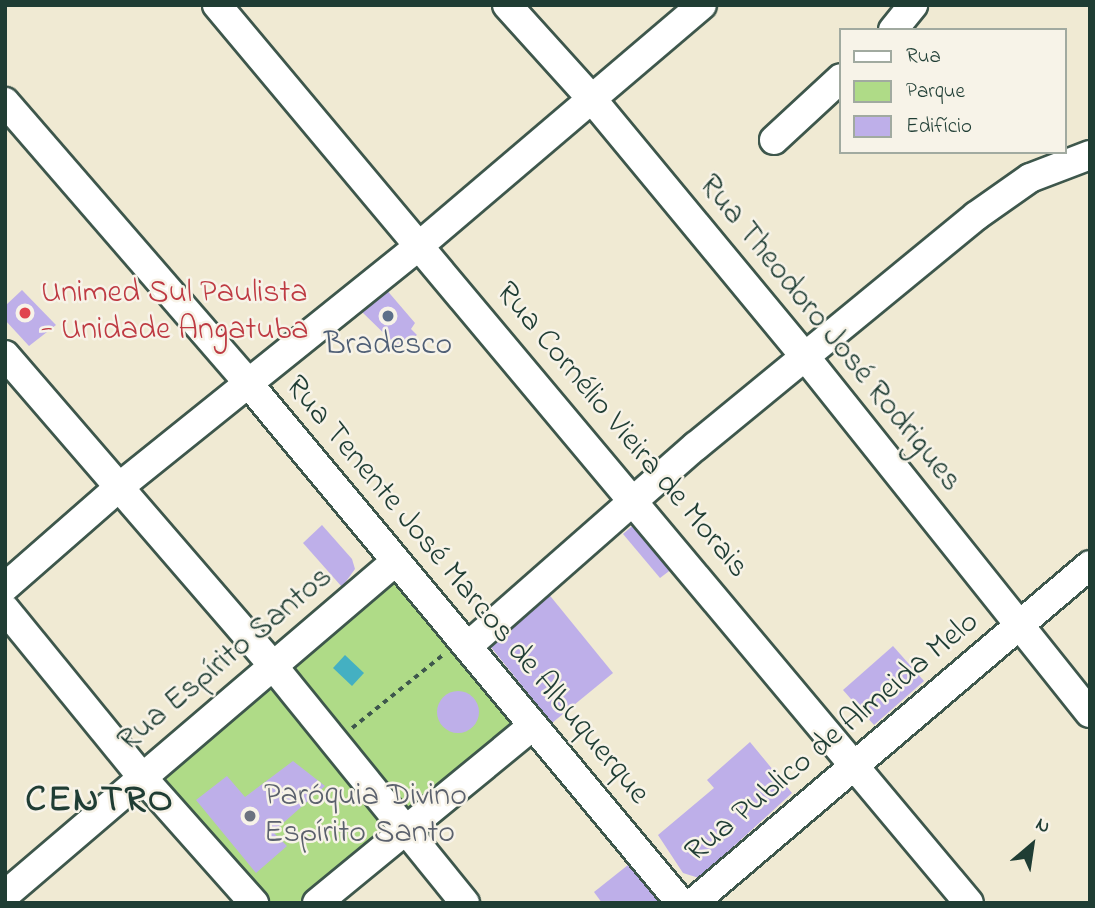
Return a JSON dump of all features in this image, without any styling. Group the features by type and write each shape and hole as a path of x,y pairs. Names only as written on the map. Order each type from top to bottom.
{"street":[{"name":"Rua Cornélio Vieira de Morais","path":"217,5 420,244 969,903"},
{"name":"Rua Theodoro José Rodrigues","path":"507,5 591,98 807,359 1018,627 1090,713"},
{"path":"5,587 118,488 420,244 702,5"},
{"path":"895,28 913,5"},
{"path":"774,140 839,80"},
{"name":"Rua Tenente José Marcos de Albuquerque","path":"5,102 248,383 465,642 531,727 681,903"},
{"path":"465,642 976,216 1030,178 1090,155"},
{"path":"5,355 273,666 465,903"},
{"name":"Rua Espírito Santos","path":"5,895 396,561"},
{"name":"Rua Publico de Almeida Melo","path":"693,903 1090,565"},
{"path":"5,609 142,778 254,903"},
{"path":"317,903 531,727"}],"path":[{"path":"334,743 465,642"}],"green space":[{"path":"395,568 523,721 313,903 254,903 150,779"}],"water":[{"path":"345,655 364,673 352,686 333,668"}],"building":[{"name":"Bradesco","path":"385,288 415,323 411,329 417,335 399,348 360,310"},
{"name":"Unimed Sul Paulista - Unidade Angatuba","path":"22,290 56,325 29,346 5,320 5,306"},
{"path":"639,520 677,565 660,578 623,534"},
{"path":"322,525 352,559 355,569 342,587 303,543"},
{"path":"547,592 613,673 552,723 486,641"},
{"path":"893,646 924,681 874,725 843,690"},
{"path":"458,691 473,697 479,712 473,727 458,733 443,727 437,712 443,697"},
{"path":"750,742 792,793 699,878 683,873 658,835 714,788 707,780"},
{"name":"Paróquia Divino Espírito Santo","path":"293,761 325,786 273,832 287,846 256,873 196,800 227,776 245,797"},
{"path":"633,861 669,903 602,903 594,892"}],"place":[{"name":"Unimed Sul Paulista - Unidade Angatuba","path":"25,313"},
{"name":"Bradesco","path":"388,316"},
{"name":"Paróquia Divino Espírito Santo","path":"250,816"}],"district":[{"name":"CENTRO","path":"100,802"}]}
